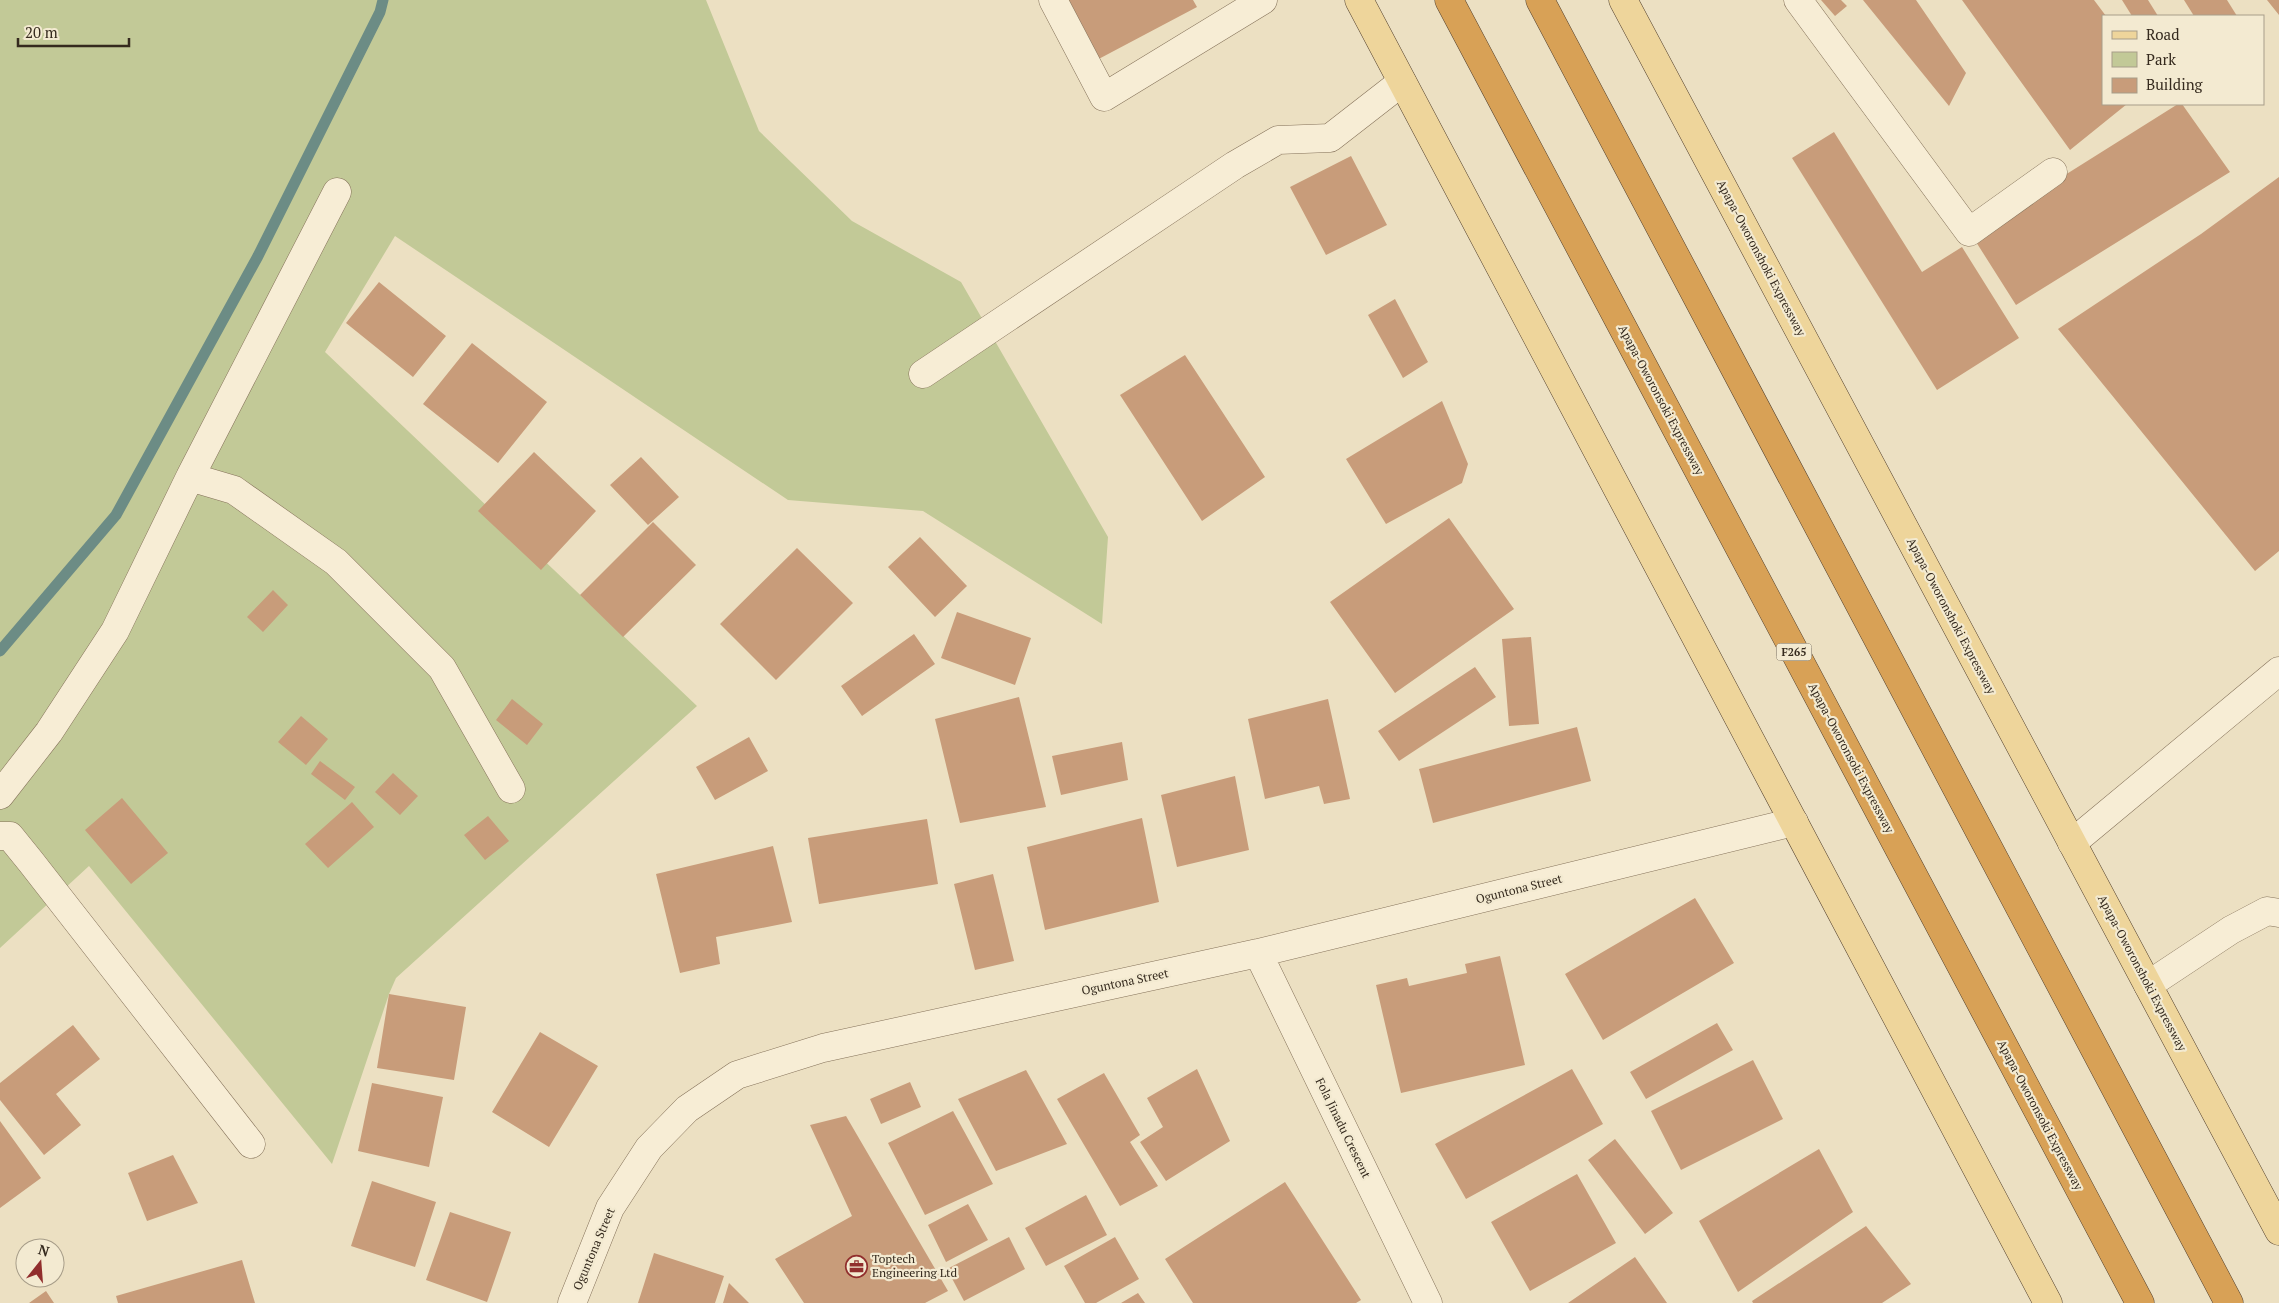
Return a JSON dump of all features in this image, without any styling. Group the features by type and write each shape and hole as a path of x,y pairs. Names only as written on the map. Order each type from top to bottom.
{"highway":[{"name":"Apapa-Oworonsoki Expressway","path":"1449,0 2140,1303"},
{"path":"1540,0 2229,1303"}],"main road":[{"path":"1359,0 2048,1303"},
{"name":"Apapa-Oworonshoki Expressway","path":"1623,0 2279,1231"}],"street":[{"path":"1053,0 1104,97 1255,2"},
{"path":"1798,0 1969,232 2053,172"},
{"path":"924,374 1235,165 1278,140 1330,138 1402,82"},
{"path":"0,796 49,732 115,631 190,477 337,192"},
{"path":"190,477 234,490 336,562 442,668 511,789"},
{"path":"2072,843 2279,671"},
{"name":"Oguntona Street","path":"572,1303 610,1208 650,1148 687,1109 737,1075 824,1048 1258,952 1794,822"},
{"path":"0,836 10,836 251,1144"},
{"path":"2148,985 2231,930 2267,911 2279,914"},
{"name":"Fola Jinadu Crescent","path":"1258,952 1428,1303"}],"green space":[{"path":"0,0 706,0 759,131 852,221 961,282 1108,537 1102,624 923,511 788,500 395,236 325,352 697,706 396,978 332,1164 89,866 0,948"}],"building":[{"path":"1062,0 1193,0 1197,7 1093,62"},
{"path":"1821,0 1841,0 1847,6 1835,16"},
{"path":"1863,0 1916,0 1966,73 1949,106"},
{"path":"1962,0 2094,0 2105,15 2102,15 2102,105 2126,105 2070,150"},
{"path":"2122,0 2148,0 2157,15 2131,15"},
{"path":"2184,0 2227,0 2236,15 2193,15"},
{"path":"2267,0 2279,0 2279,15"},
{"path":"2176,105 2183,105 2230,172 2016,305 1971,234"},
{"path":"1834,132 1922,272 1962,247 2019,338 1937,390 1792,158"},
{"path":"1351,156 1387,225 1326,255 1290,187"},
{"path":"2279,177 2279,551 2255,571 2058,329 2201,234"},
{"path":"379,282 446,336 413,377 346,323"},
{"path":"1395,299 1428,362 1403,378 1368,315"},
{"path":"472,343 547,402 498,463 423,404"},
{"path":"1185,355 1265,477 1202,521 1120,395"},
{"path":"1442,401 1468,464 1462,483 1386,524 1346,459"},
{"path":"534,452 596,511 541,570 478,511"},
{"path":"641,457 679,497 648,525 610,485"},
{"path":"1449,518 1514,609 1395,693 1330,602"},
{"path":"653,522 696,565 623,637 580,595"},
{"path":"920,537 967,586 935,617 888,567"},
{"path":"797,548 853,603 776,680 720,624"},
{"path":"273,590 288,605 263,632 247,617"},
{"path":"957,612 1031,638 1015,685 941,658"},
{"path":"914,634 935,664 862,716 841,686"},
{"path":"1531,637 1539,724 1509,726 1502,639"},
{"path":"1475,667 1496,697 1399,761 1378,731"},
{"path":"1019,697 1046,807 960,823 935,719"},
{"path":"512,699 543,724 527,745 496,720"},
{"path":"1328,699 1350,799 1324,804 1319,786 1265,799 1248,719"},
{"path":"301,716 328,739 306,765 278,742"},
{"path":"1577,727 1591,781 1433,823 1419,769"},
{"path":"749,737 768,771 715,800 696,767"},
{"path":"1122,742 1128,780 1061,795 1052,756"},
{"path":"320,761 355,787 345,800 311,774"},
{"path":"393,773 418,796 400,815 375,792"},
{"path":"1235,776 1249,850 1177,867 1161,795"},
{"path":"122,798 168,853 131,884 85,830"},
{"path":"352,802 374,827 328,868 305,844"},
{"path":"488,816 509,841 485,860 464,835"},
{"path":"1142,818 1159,902 1045,930 1027,847"},
{"path":"927,819 938,884 819,904 808,838"},
{"path":"773,846 792,922 716,937 720,964 680,973 656,874"},
{"path":"993,874 1014,961 975,970 954,884"},
{"path":"1695,898 1734,963 1603,1040 1565,974"},
{"path":"1500,956 1525,1065 1401,1093 1376,985 1407,978 1409,986 1467,973 1465,964"},
{"path":"389,994 466,1007 454,1080 377,1068"},
{"path":"1717,1023 1733,1050 1646,1099 1630,1072"},
{"path":"73,1025 100,1059 56,1094 81,1125 44,1155 0,1100 0,1083"},
{"path":"540,1032 598,1066 549,1147 492,1112"},
{"path":"1753,1060 1783,1119 1681,1170 1651,1111"},
{"path":"1197,1069 1230,1141 1166,1181 1140,1142 1163,1127 1147,1098"},
{"path":"1572,1069 1603,1124 1466,1199 1435,1144"},
{"path":"1026,1070 1067,1144 996,1171 958,1099"},
{"path":"1104,1073 1140,1135 1130,1142 1158,1186 1120,1206 1057,1099"},
{"path":"910,1082 921,1107 881,1124 870,1099"},
{"path":"372,1083 443,1097 429,1167 358,1151"},
{"path":"953,1111 993,1184 925,1215 888,1143"},
{"path":"846,1116 948,1291 925,1303 804,1303 775,1259 852,1216 810,1125"},
{"path":"0,1121 41,1178 0,1208"},
{"path":"1615,1139 1673,1213 1645,1234 1588,1160"},
{"path":"1819,1149 1853,1212 1738,1292 1699,1221"},
{"path":"173,1155 198,1203 147,1221 128,1173"},
{"path":"1577,1174 1616,1243 1530,1291 1491,1222"},
{"path":"372,1181 436,1202 415,1267 351,1246"},
{"path":"1285,1182 1361,1300 1356,1303 1193,1303 1165,1259"},
{"path":"1086,1195 1107,1235 1046,1266 1025,1228"},
{"path":"968,1204 988,1240 946,1262 928,1225"},
{"path":"450,1212 511,1232 487,1302 426,1280"},
{"path":"1866,1226 1911,1284 1882,1303 1753,1303 1752,1301"},
{"path":"1009,1237 1025,1269 964,1301 947,1269"},
{"path":"1115,1237 1139,1279 1096,1303 1085,1303 1064,1266"},
{"path":"654,1253 724,1276 715,1303 638,1303"},
{"path":"1635,1257 1667,1303 1568,1303"},
{"path":"242,1260 255,1303 118,1303 116,1296"},
{"path":"729,1283 749,1303 723,1303"},
{"path":"46,1291 54,1303 29,1303"},
{"path":"1138,1293 1145,1303 1121,1303"}],"waterway":[{"path":"0,651 116,515 258,256 380,12 383,0"}],"place":[{"name":"Toptech Engineering Ltd","path":"856,1266"}]}
